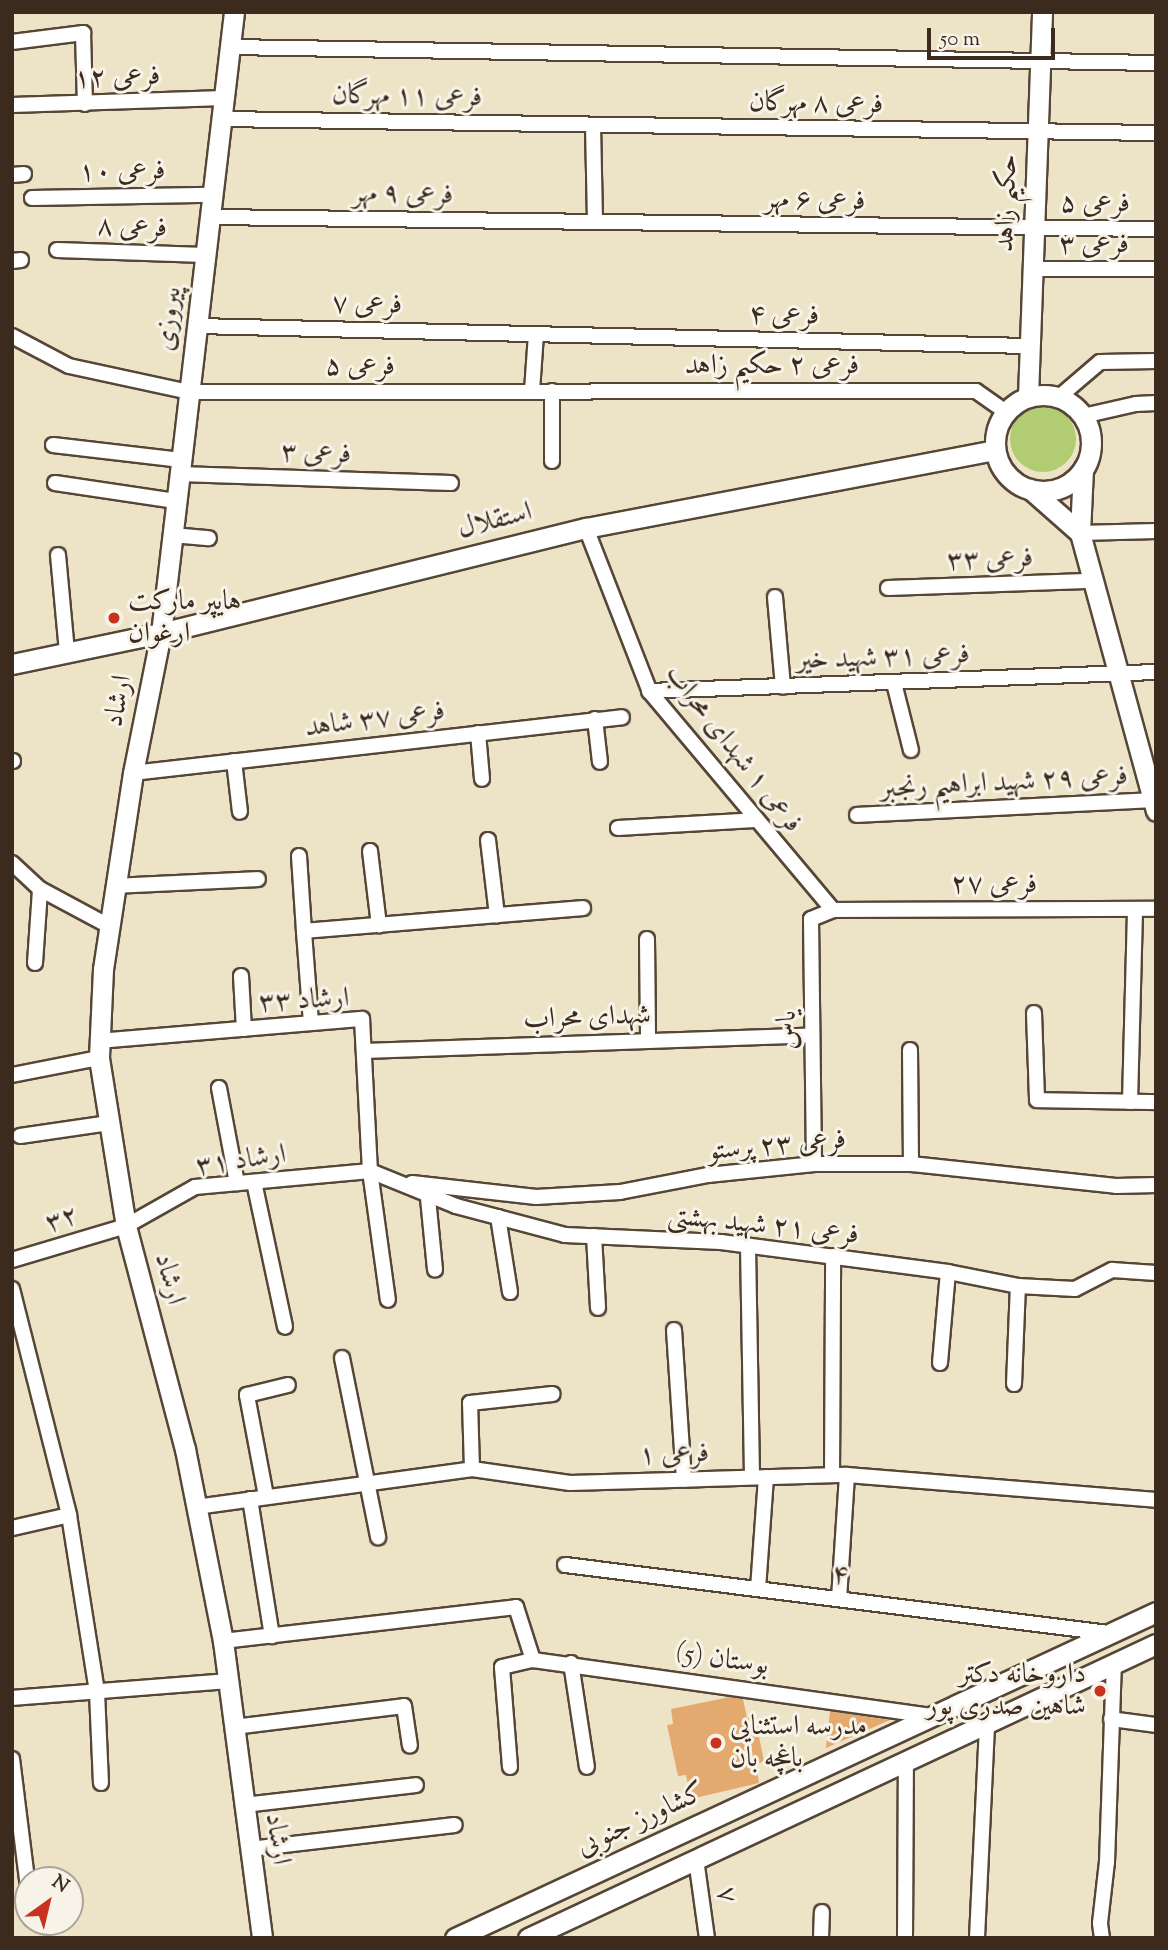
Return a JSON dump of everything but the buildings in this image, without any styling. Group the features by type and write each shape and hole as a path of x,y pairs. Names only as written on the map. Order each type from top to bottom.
{"street":[{"name":"پیروزی","path":"161,633 234,12"},
{"name":"حکیم زاهد","path":"1028,396 1042,12"},
{"path":"12,42 83,33 85,104"},
{"path":"230,47 1156,63"},
{"name":"فرعی ۱۲","path":"12,105 224,98"},
{"name":"فرعی ۱۱ مهرگان","path":"221,119 593,125"},
{"path":"593,125 595,222"},
{"name":"فرعی ۸ مهرگان","path":"593,125 1156,133"},
{"name":"فرعی ۱۰","path":"32,198 212,195"},
{"name":"فرعی ۹ مهر","path":"210,217 595,222"},
{"name":"فرعی ۶ مهر","path":"595,222 1035,229"},
{"name":"فرعی ۵","path":"1035,229 1156,229"},
{"name":"فرعی ۸","path":"57,250 205,255"},
{"name":"فرعی ۳","path":"1033,269 1156,269"},
{"name":"فرعی ۷","path":"197,326 536,334"},
{"path":"532,391 536,334"},
{"name":"فرعی ۴","path":"536,334 1030,346"},
{"name":"فرعی ۵","path":"12,335 69,366 189,391 532,391"},
{"path":"1059,397 1100,362 1156,361"},
{"name":"فرعی ۲ حکیم زاهد","path":"532,391 976,391 1006,412"},
{"path":"552,391 552,461"},
{"path":"1154,806 1080,533 1083,469 1091,443 1083,416 1072,404 1059,397 1028,396 1006,412 999,423 995,450 1007,474 1030,489 1080,533 1156,531"},
{"path":"1083,416 1136,404 1156,403"},
{"name":"فرعی ۳","path":"53,444 180,467 451,483"},
{"name":"استقلال","path":"12,664 161,633 586,528 995,450"},
{"path":"1030,489 1042,491 1066,485 1083,469"},
{"path":"55,483 176,501"},
{"name":"فرعی ۱ شهدای محراب","path":"586,528 649,691 833,910"},
{"path":"172,535 209,538"},
{"path":"58,555 66,652"},
{"name":"فرعی ۳۳","path":"888,588 1093,581"},
{"path":"775,597 783,687"},
{"name":"ارشاد","path":"161,633 133,773 109,926 103,969 99,1049 126,1226 185,1449 223,1641 262,1938"},
{"name":"فرعی ۳۱ شهید خیر","path":"649,691 1156,672"},
{"path":"894,683 911,750"},
{"name":"فرعی ۳۷ شاهد","path":"133,773 622,716"},
{"path":"595,719 600,762"},
{"path":"478,733 482,779"},
{"path":"234,761 240,812"},
{"name":"فرعی ۲۹ شهید ابراهیم رنجبر","path":"857,815 1154,806"},
{"path":"618,828 755,820"},
{"path":"488,840 497,915"},
{"path":"370,851 379,925"},
{"path":"299,856 311,1023"},
{"path":"12,863 40,889 109,926"},
{"path":"116,886 258,879"},
{"path":"35,963 40,889"},
{"path":"304,931 583,908"},
{"path":"1130,1102 1135,909"},
{"name":"فرعی ۲۷","path":"833,910 1156,909"},
{"name":"یاس","path":"814,1164 811,919 833,910"},
{"path":"647,939 648,1041"},
{"path":"241,976 244,1029"},
{"path":"1034,1013 1037,1100 1156,1101"},
{"name":"ارشاد ۳۳","path":"12,1075 99,1049 244,1029 362,1019 370,1171 388,1300"},
{"name":"شهدای محراب","path":"364,1051 812,1035"},
{"path":"910,1050 911,1164"},
{"path":"219,1088 237,1183"},
{"path":"20,1136 109,1122"},
{"name":"فرعی ۲۳ پرستو","path":"427,1188 536,1197 620,1192 708,1175 814,1164 911,1164 1116,1186 1156,1185"},
{"name":"ارشاد ۳۱","path":"126,1226 195,1187 370,1171"},
{"name":"فرعی ۲۱ شهید بهشتی","path":"370,1171 427,1188 456,1206 565,1235 748,1246 948,1272 1018,1286 1075,1289 1112,1270 1156,1273"},
{"path":"254,1182 285,1327"},
{"path":"427,1188 435,1270"},
{"path":"498,1217 510,1292"},
{"name":"۳۲","path":"12,1261 126,1226"},
{"path":"594,1236 598,1308"},
{"path":"748,1246 759,1477 758,1589"},
{"path":"832,1475 833,1256"},
{"path":"940,1363 948,1272"},
{"path":"1014,1384 1018,1286"},
{"path":"12,1289 69,1515 97,1692 100,1783"},
{"path":"674,1330 684,1480"},
{"path":"342,1358 378,1537"},
{"path":"266,1496 247,1395 288,1385"},
{"path":"472,1469 470,1404 553,1394"},
{"name":"فرعی ۱","path":"196,1507 472,1469 570,1483 848,1475 1156,1500"},
{"path":"839,1599 848,1475"},
{"path":"250,1499 272,1636"},
{"path":"12,1528 69,1515"},
{"name":"۴","path":"565,1565 1109,1633"},
{"path":"223,1641 516,1606 533,1660"},
{"name":"کشاورز جنوبی","path":"455,1938 1156,1612"},
{"name":"کشاورز جنوبی","path":"528,1938 1156,1644"},
{"name":"بوستان (5)","path":"510,1767 502,1667 533,1660 572,1663 935,1716"},
{"path":"572,1663 587,1766"},
{"path":"1102,1938 1100,1923 1107,1862 1114,1664"},
{"path":"12,1698 228,1681"},
{"path":"234,1727 404,1706 410,1746"},
{"path":"1111,1719 1156,1725"},
{"path":"977,1938 987,1723"},
{"path":"12,1759 25,1866"},
{"path":"905,1938 906,1761"},
{"path":"785,1784 800,1810"},
{"path":"244,1805 416,1785"},
{"path":"250,1849 455,1825"},
{"name":"۷","path":"696,1859 708,1938"},
{"path":"821,1938 822,1912"}],"green space":[{"path":"1043,406 1056,408 1071,421 1076,439 1074,452 1061,467 1043,472 1030,470 1015,457 1010,439 1012,426 1025,411"}],"place":[{"name":"هایپر مارکت ارغوان","path":"114,618"},
{"name":"داروخانه دکتر شاهین صدری پور","path":"1100,1691"},
{"name":"مدرسه استثنایی باغچه بان","path":"716,1743"}]}
